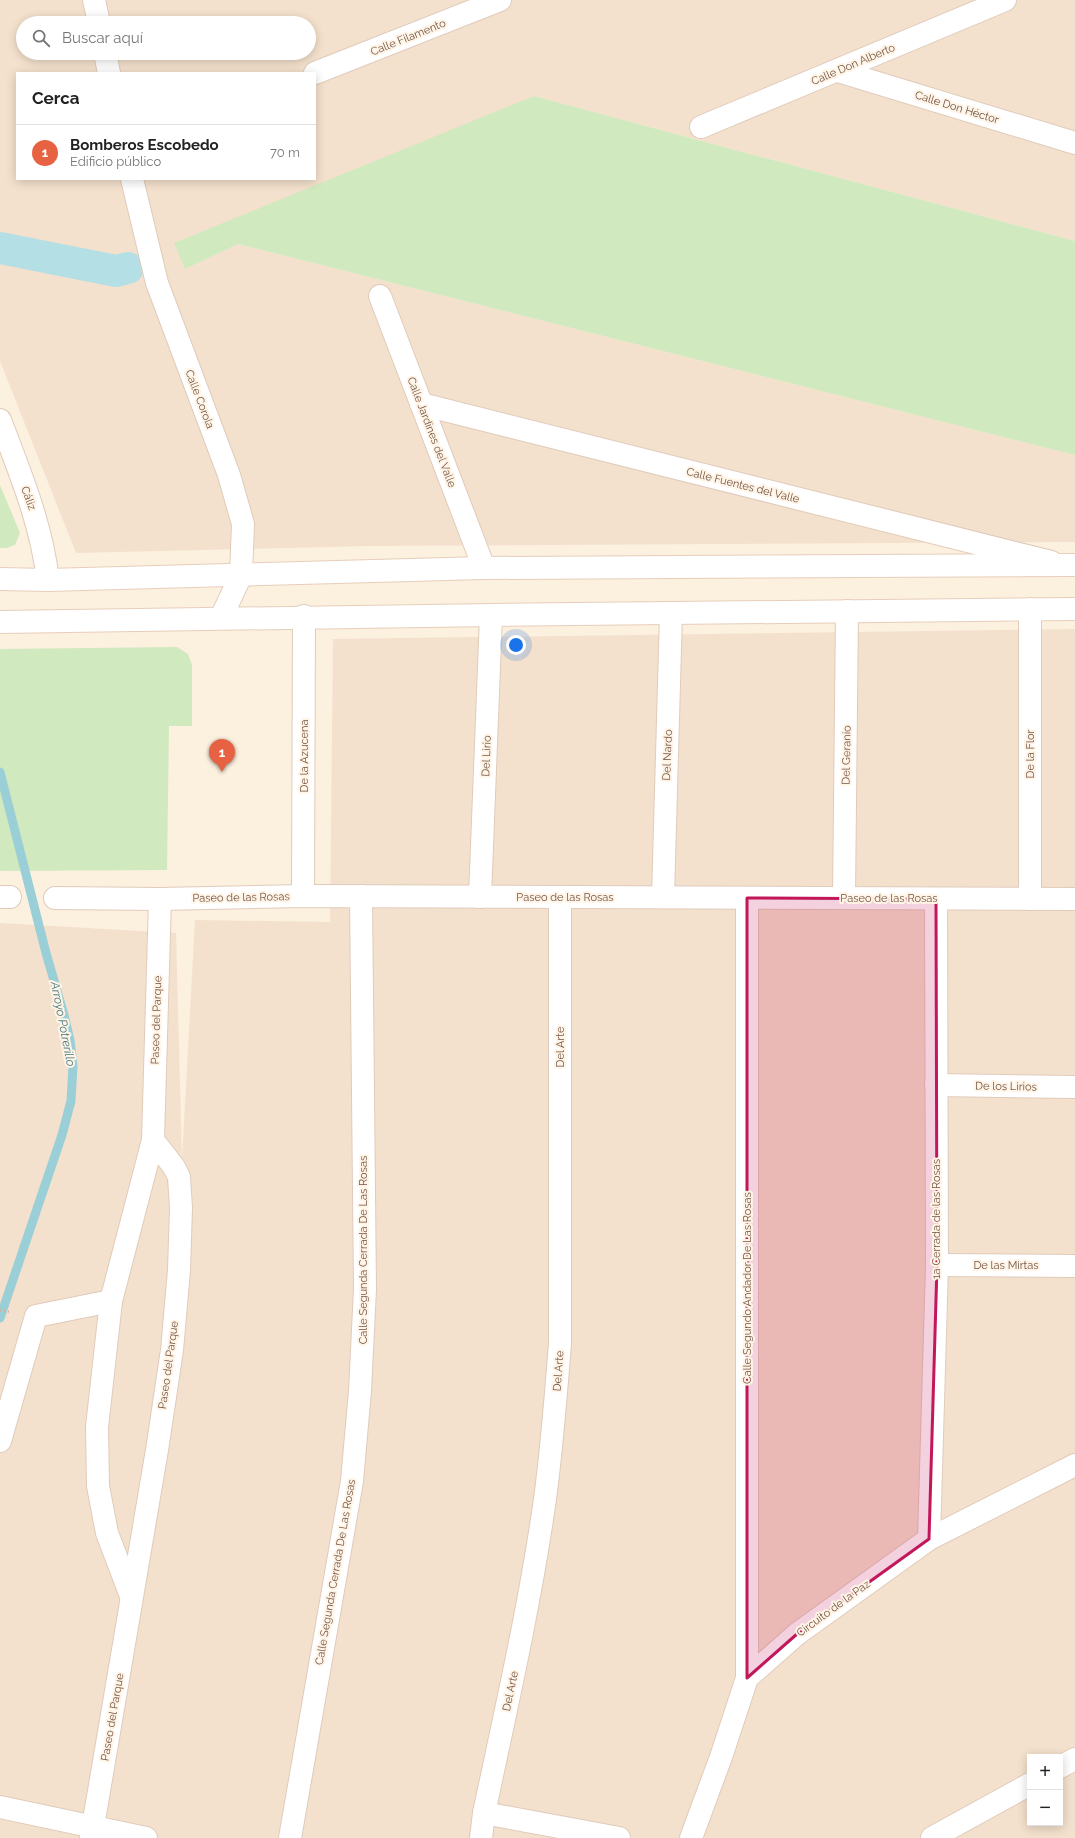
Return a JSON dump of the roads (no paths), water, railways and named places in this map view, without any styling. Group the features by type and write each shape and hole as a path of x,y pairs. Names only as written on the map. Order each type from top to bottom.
{"street":[{"path":"94,0 97,16"},
{"name":"Calle Filamento","path":"316,73 500,0"},
{"name":"Calle Don Alberto","path":"701,127 1005,0"},
{"path":"106,60 109,72"},
{"name":"Calle Don Héctor","path":"838,71 1075,143"},
{"name":"Calle Corola","path":"132,180 157,283 229,475 243,524 241,574 221,618"},
{"name":"Calle Jardines del Valle","path":"380,296 484,568"},
{"name":"Calle Fuentes del Valle","path":"421,404 1069,565"},
{"name":"Cáliz","path":"0,420 38,524 44,550 48,580"},
{"path":"0,579 48,580 484,568 1069,565"},
{"name":"De la Flor","path":"1030,609 1030,899"},
{"path":"0,622 304,616 491,616 1075,609"},
{"name":"Del Geranio","path":"844,898 847,611"},
{"name":"Del Nardo","path":"663,897 671,613"},
{"name":"De la Azucena","path":"303,896 304,616"},
{"name":"Del Lirio","path":"480,897 491,616"},
{"name":"Paseo de las Rosas","path":"54,898 160,899 361,896 1075,899"},
{"name":"Calle Segunda Cerrada De Las Rosas","path":"290,1838 352,1480 360,1391 365,1289 361,896"},
{"name":"Del Arte","path":"481,1838 484,1813 522,1636 545,1499 556,1401 560,1343 560,897"},
{"name":"Calle Segundo Andador De Las Rosas","path":"747,898 747,1678"},
{"name":"Paseo del Parque","path":"132,1597 107,1533 98,1486 97,1427 111,1301 153,1140 160,899"},
{"name":"1a Cerrada de las Rosas","path":"929,1539 937,1265 936,899"},
{"name":"De los Lirios","path":"936,1085 1075,1087"},
{"name":"Paseo del Parque","path":"92,1833 172,1350 179,1270 181,1208 179,1177 174,1167 153,1140"},
{"name":"De las Mirtas","path":"937,1265 1075,1266"},
{"path":"0,1441 36,1316 111,1301"},
{"name":"Circuito de la Paz","path":"747,1678 797,1634 929,1539 1075,1465"},
{"path":"691,1838 721,1757 747,1678"},
{"path":"1063,1765 1075,1759"},
{"path":"932,1838 1027,1786"},
{"path":"0,1807 92,1833 146,1838"},
{"path":"484,1813 619,1838"}],"waterway":[{"path":"0,248 116,271 128,268"},
{"name":"Arroyo Potrerillo","path":"0,772 46,953 64,1015 70,1040 73,1066 71,1101 62,1135 0,1318"}],"place":[{"name":"Bomberos Escobedo","path":"222,772"}]}
